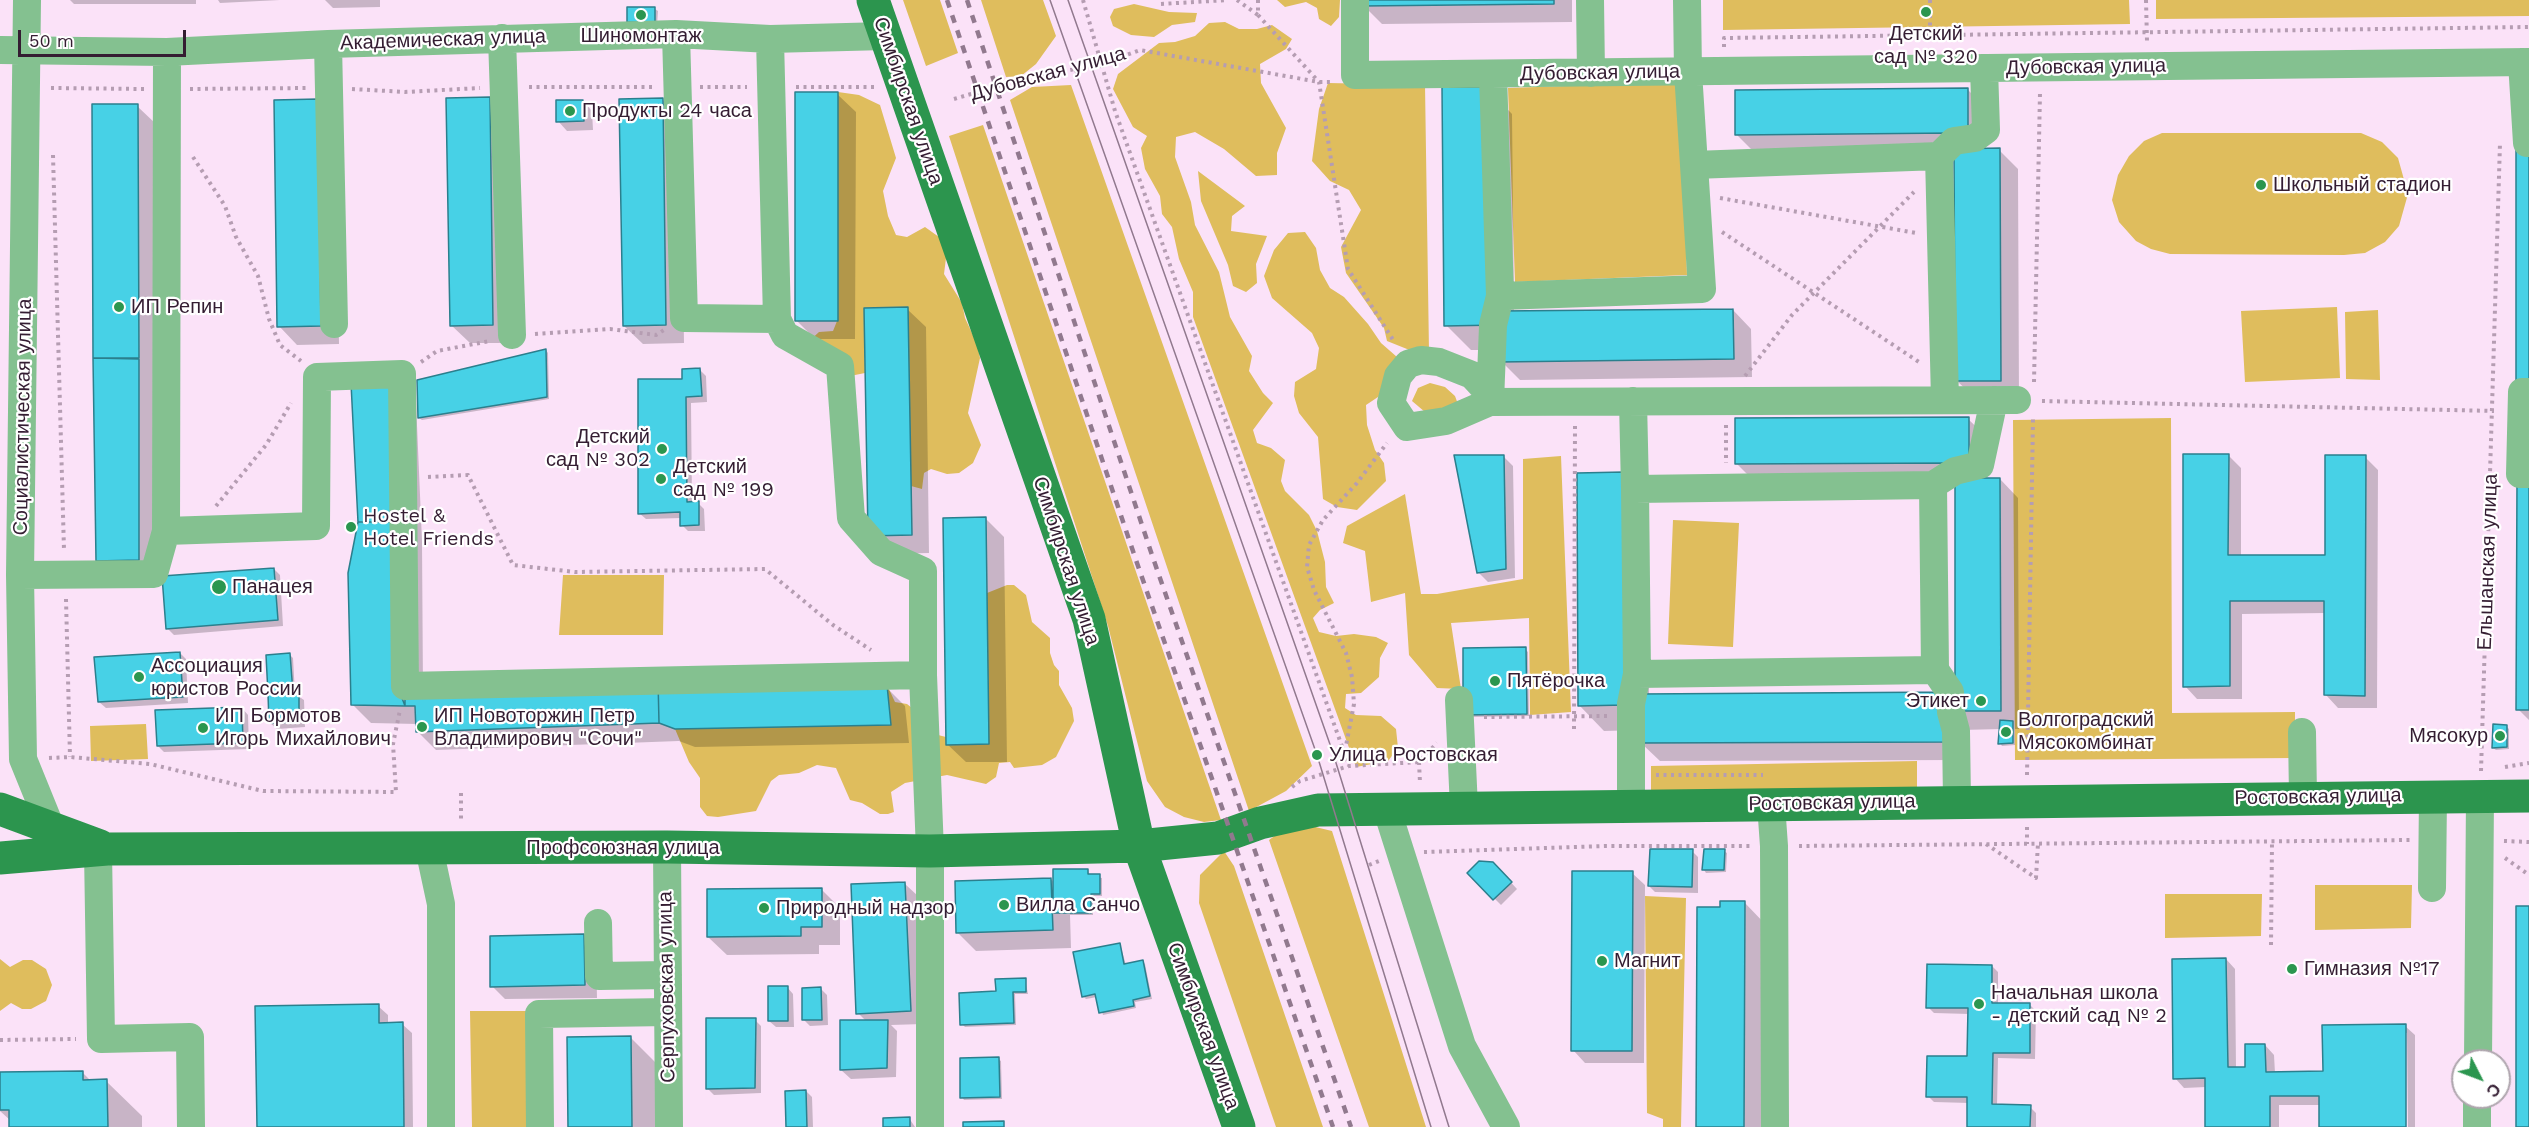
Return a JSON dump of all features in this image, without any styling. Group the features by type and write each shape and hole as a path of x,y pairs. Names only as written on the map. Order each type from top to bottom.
{"main road":[{"name":"Симбирская улица","path":"873,0 1089,619 1139,846 1239,1127"},
{"name":"Ростовская улица","path":"1139,846 1218,838 1260,823 1318,810 1464,808 1631,791 1771,789 1957,801 2027,781 2303,797 2433,796 2480,777 2529,796"},
{"name":"Профсоюзная улица","path":"0,809 103,850"},
{"name":"Профсоюзная улица","path":"0,858 103,850 667,847 930,851 1139,846"}],"street":[{"name":"Социалистическая улица","path":"27,0 21,575 23,759 51,828"},
{"name":"Дубовская улица","path":"1355,0 1355,75 2525,62"},
{"path":"1590,0 1591,73"},
{"path":"1500,296 1702,289 1688,72 1687,0"},
{"name":"Академическая улица","path":"0,50 167,52 328,44 676,34 770,39 885,36"},
{"path":"676,34 684,318 777,319"},
{"path":"502,38 512,335"},
{"path":"770,39 777,319 785,335 840,366 851,518 881,552 923,571 916,675 930,851 930,1127"},
{"path":"328,44 334,324"},
{"path":"21,575 154,574 166,531 167,52"},
{"path":"2525,62 2527,143 2529,143"},
{"path":"1945,390 1939,161 1954,141 1975,138 1986,130 1984,68"},
{"path":"1491,402 1493,325 1500,296 1493,74"},
{"path":"1694,165 1939,161"},
{"path":"1491,402 1478,382 1456,368 1421,360 1408,364 1398,376 1391,403 1407,427 1446,421 1491,402 1725,401 1945,390 2015,400 1980,465 1955,471 1933,485 1635,489"},
{"path":"166,531 316,526 326,376 402,374 405,686 916,675"},
{"path":"2529,392 2522,392 2520,474 2529,474"},
{"path":"1631,791 1631,704 1637,674 1633,401"},
{"path":"1933,485 1935,670 1950,692 1951,712 1956,731 1957,801"},
{"path":"1637,674 1935,670"},
{"path":"1459,700 1464,808"},
{"path":"2302,732 2303,797"},
{"path":"2478,1049 2480,777"},
{"path":"1771,789 1774,846 1775,1127"},
{"path":"2432,888 2433,796"},
{"path":"1387,810 1462,1046 1506,1127"},
{"name":"Серпуховская улица","path":"667,847 669,1127"},
{"path":"429,848 441,904 441,1127"},
{"path":"103,850 101,1039 190,1037 191,1127"},
{"path":"598,923 598,976 668,975"},
{"path":"540,1127 539,1014 668,1012"},
{"path":"2477,1109 2477,1127"}],"path":[{"path":"1083,0 1115,111 1349,766"},
{"path":"1161,4 1228,0"},
{"path":"1238,0 1258,15 1319,82 1348,269 1408,364"},
{"path":"1258,0 1258,15"},
{"path":"1930,0 1930,35"},
{"path":"2146,0 2147,66"},
{"path":"1724,72 1724,38 2529,27"},
{"name":"Дубовская улица","path":"954,99 1022,79 1102,64 1140,50 1319,82"},
{"path":"2027,781 2015,400 2040,68"},
{"path":"51,98 51,86 167,89 329,88 405,92 504,87 876,87"},
{"path":"167,131 192,156 225,206 236,237 258,276 269,319 280,345 312,370 326,376"},
{"name":"Ельшанская улица","path":"2480,777 2494,411 2500,139"},
{"path":"52,146 70,757"},
{"path":"1726,488 1725,401 1792,315 1880,227 1939,161"},
{"path":"1696,204 1941,236"},
{"path":"1696,204 1813,294 1945,390"},
{"path":"402,374 437,351 512,335 610,329 656,335 684,318"},
{"path":"197,530 266,445 296,395 326,376"},
{"path":"2015,400 2494,411"},
{"path":"1574,401 1577,490 1574,729"},
{"path":"1344,753 1354,704 1352,677 1346,652 1314,591 1307,567 1309,545 1323,520 1394,438"},
{"path":"403,478 468,475 513,565 575,572 765,568 833,625 916,675"},
{"path":"23,759 70,757 150,764 263,791 396,792 393,744 405,686"},
{"path":"1574,716 1621,716"},
{"path":"2500,768 2529,763"},
{"path":"1631,791 1771,789"},
{"path":"1369,865 1400,853 1605,846 2433,840"},
{"path":"2271,945 2272,842"},
{"path":"1986,844 2036,878 2038,843"},
{"path":"0,1040 101,1039"}],"shaded area":[{"path":"903,0 940,0 958,53 926,66"},
{"path":"981,0 1043,0 1056,36 1036,64 1021,76 1006,77"},
{"path":"1277,0 1340,0 1339,17 1331,26 1319,19 1317,8 1306,2 1285,7"},
{"name":"Детский сад № 320","path":"1723,0 2129,0 2130,24 1723,30"},
{"path":"2156,0 2529,0 2529,16 2156,19"},
{"path":"1134,4 1169,12 1197,13 1195,22 1172,25 1154,37 1131,35 1113,26 1110,17 1114,9"},
{"path":"1225,22 1239,29 1257,29 1272,25 1292,39 1286,49 1260,64 1261,83 1286,128 1277,153 1277,175 1256,176 1224,149 1195,132 1176,137 1175,157 1191,202 1195,225 1219,272 1230,317 1252,356 1249,371 1263,393 1273,403 1253,430 1257,443 1271,448 1285,460 1281,481 1285,491 1309,515 1317,531 1325,562 1326,587 1334,603 1320,610 1313,618 1319,632 1336,636 1354,634 1376,637 1388,643 1380,658 1379,677 1361,693 1346,694 1345,708 1356,715 1381,716 1396,729 1398,748 1388,761 1356,767 1193,317 1193,292 1179,259 1172,227 1162,214 1160,196 1145,169 1141,148 1147,136 1133,127 1113,89 1118,74 1159,43 1175,42 1195,36 1209,23"},
{"path":"1680,82 1687,275 1515,282 1508,88"},
{"path":"1328,83 1425,85 1429,352 1417,353 1387,341 1384,328 1346,273 1341,247 1361,210 1349,190 1330,181 1312,161 1319,109"},
{"path":"1071,85 1312,766 1286,791 1249,811 1010,100 1032,87"},
{"path":"838,92 859,95 880,105 896,158 883,191 888,216 896,235 907,237 925,227 939,237 947,250 944,274 962,303 965,318 977,344 980,358 968,413 981,445 973,463 959,473 947,474 931,469 924,473 922,489 911,486 864,308 865,373 850,376 807,343 819,332 833,331 837,321"},
{"path":"983,125 1221,820 1204,822 1184,817 1165,807 1147,781 1108,626 949,136"},
{"name":"Школьный стадион","path":"2162,133 2361,133 2382,142 2398,158 2408,194 2399,226 2385,242 2365,253 2344,255 2170,254 2151,249 2136,241 2119,222 2112,200 2118,175 2129,156 2144,141"},
{"path":"1198,171 1245,206 1232,216 1231,231 1267,236 1256,264 1257,283 1246,292 1233,286 1228,265 1201,201"},
{"path":"1305,232 1316,248 1320,270 1330,288 1344,297 1381,343 1397,357 1387,391 1366,405 1367,425 1375,450 1384,463 1386,481 1357,510 1337,507 1323,499 1318,437 1299,413 1294,396 1295,382 1316,369 1319,348 1312,333 1272,298 1264,276 1274,250 1288,233"},
{"path":"2337,307 2340,378 2245,382 2241,311"},
{"path":"2378,310 2380,380 2346,379 2345,312"},
{"path":"1430,383 1445,387 1455,396 1459,407 1425,412 1412,401 1418,388"},
{"path":"2171,418 2172,713 2295,712 2295,758 2015,760 2013,420"},
{"path":"1561,456 1571,712 1530,715 1529,618 1451,623 1461,689 1437,688 1409,655 1405,593 1371,602 1365,551 1343,543 1347,526 1405,494 1421,594 1437,594 1523,579 1523,459"},
{"path":"1673,520 1739,523 1733,647 1668,644"},
{"path":"563,575 664,575 663,635 559,635"},
{"path":"1007,585 1014,585 1026,595 1032,622 1050,638 1050,653 1059,671 1059,685 1072,708 1074,721 1056,757 1042,765 1014,768 1010,762 999,763 996,777 986,784 947,775 905,783 891,792 894,812 888,814 880,814 862,803 850,800 836,768 817,765 799,773 779,775 771,781 756,811 718,817 707,816 700,807 700,778 689,762 675,729 887,685 895,702 907,704 917,712 934,734 946,737 946,744 989,744 987,593"},
{"path":"146,724 148,759 91,761 90,726"},
{"path":"1917,761 1917,789 1651,794 1651,766"},
{"path":"1307,825 1332,831 1426,1127 1369,1127 1269,840 1284,829"},
{"path":"1224,851 1234,866 1323,1127 1276,1127 1199,903 1200,875"},
{"path":"2315,885 2412,885 2411,928 2315,930"},
{"path":"2165,894 2262,894 2261,936 2165,938"},
{"path":"1645,896 1686,898 1681,1127 1663,1127 1663,1119 1647,1113"},
{"path":"0,959 10,967 23,960 32,960 46,969 52,985 46,1001 31,1009 22,1009 11,1003 0,1011"},
{"path":"470,1011 527,1011 528,1127 472,1127"}],"building":[{"path":"1362,0 1554,0 1554,4 1362,6"},
{"name":"Шиномонтаж","path":"627,7 655,7 655,23 627,22"},
{"path":"1442,87 1488,87 1499,325 1444,326"},
{"path":"1968,88 1968,149 1954,133 1735,135 1735,90"},
{"path":"795,92 838,92 838,321 795,321"},
{"path":"490,97 493,325 450,326 446,98"},
{"path":"663,98 666,325 623,326 619,99"},
{"path":"318,99 321,326 277,327 274,100"},
{"name":"Продукты 24 часа","path":"556,100 583,100 584,121 556,122"},
{"path":"92,104 138,104 139,358 93,358"},
{"path":"2000,148 2001,381 1955,381 1954,149"},
{"path":"2516,150 2529,150 2529,381 2516,381"},
{"path":"908,307 912,535 868,536 864,308"},
{"path":"1733,309 1734,359 1499,362 1499,311"},
{"path":"546,349 547,397 418,418 417,380"},
{"path":"93,358 139,359 139,560 96,561"},
{"name":"Детский сад № 302","path":"700,368 702,396 686,397 687,502 699,501 699,525 680,526 680,512 638,514 638,379 682,379 682,369"},
{"path":"398,382 404,522 358,522 351,383"},
{"path":"1969,417 1969,478 1955,463 1735,464 1735,418"},
{"path":"2183,454 2229,454 2228,555 2325,555 2325,455 2366,455 2365,696 2324,695 2324,601 2230,601 2230,686 2183,687"},
{"path":"1454,455 1504,455 1506,569 1477,573"},
{"path":"1624,472 1625,705 1578,706 1577,473"},
{"path":"1955,478 2000,478 2001,711 1955,711"},
{"path":"2517,479 2529,479 2529,710 2516,710"},
{"path":"986,517 989,744 946,745 943,518"},
{"name":"Hostel & Hotel Friends","path":"358,522 404,522 405,706 351,705 348,573"},
{"name":"Панацея","path":"274,568 278,620 166,629 162,576"},
{"name":"Пятёрочка","path":"1526,647 1527,714 1463,715 1463,648"},
{"name":"Ассоциация юристов России","path":"180,652 183,697 98,702 94,657"},
{"path":"290,653 293,693 268,694 266,655"},
{"path":"658,680 659,723 416,732 415,706 405,706 399,690"},
{"path":"658,680 887,685 891,725 675,729 659,723"},
{"path":"1955,692 1944,742 1640,743 1639,694"},
{"path":"299,693 299,722 269,723 268,694"},
{"path":"242,707 243,743 157,746 155,710"},
{"name":"Волгоградский Мясокомбинат","path":"2000,720 2013,721 2013,743 1998,744"},
{"name":"Мясокур","path":"2493,724 2507,725 2507,747 2492,748"},
{"path":"1650,849 1693,849 1692,887 1648,886"},
{"path":"1704,849 1725,849 1724,870 1702,870"},
{"path":"1479,861 1493,862 1512,882 1493,900 1467,873"},
{"name":"Вилла Санчо","path":"1053,869 1088,869 1088,874 1100,874 1100,894 1091,894 1091,913 1053,913"},
{"name":"Магнит","path":"1572,871 1633,871 1632,1051 1571,1051"},
{"name":"Вилла Санчо","path":"1051,878 1053,930 956,933 955,881"},
{"path":"905,882 911,1011 856,1014 851,884"},
{"name":"Природный надзор","path":"822,888 822,927 801,927 801,936 707,937 707,889"},
{"path":"1720,901 1745,901 1744,1127 1696,1127 1697,907 1720,907"},
{"path":"2516,906 2529,906 2529,1127 2516,1127"},
{"path":"584,934 585,985 490,987 490,936"},
{"path":"1120,943 1124,964 1143,960 1150,996 1133,1000 1134,1006 1099,1013 1095,994 1082,997 1073,952"},
{"name":"Гимназия №17","path":"2226,958 2228,1067 2245,1067 2245,1044 2265,1044 2266,1072 2323,1071 2322,1025 2406,1024 2406,1127 2319,1127 2319,1096 2270,1096 2270,1127 2205,1127 2205,1078 2173,1079 2172,959"},
{"path":"1927,964 1992,965 1992,1003 2030,1003 2030,1053 1993,1053 1992,1104 2031,1105 2030,1127 1967,1127 1967,1097 1926,1097 1927,1056 1967,1056 1968,1008 1926,1008"},
{"path":"1026,978 1026,992 1013,992 1014,1023 960,1025 959,993 996,991 995,979"},
{"path":"768,986 788,986 788,1021 768,1021"},
{"path":"821,987 822,1020 802,1020 802,988"},
{"path":"379,1004 379,1023 403,1022 404,1127 257,1127 255,1006"},
{"path":"706,1018 756,1018 755,1088 706,1089"},
{"path":"840,1020 888,1020 887,1068 840,1070"},
{"path":"631,1036 632,1127 568,1127 567,1037"},
{"path":"999,1057 1000,1097 960,1098 960,1058"},
{"path":"83,1071 83,1080 107,1079 108,1127 9,1127 9,1110 0,1110 0,1072"},
{"path":"806,1090 807,1127 786,1127 785,1091"},
{"path":"910,1117 910,1127 883,1127 883,1118"},
{"path":"1004,1121 1004,1127 963,1127 963,1122"}],"tram line":[{"path":"1050,0 1317,755 1431,1127"},
{"path":"1068,0 1332,750 1449,1127"}],"railway":[{"path":"947,0 1137,563 1333,1127"},
{"path":"967,0 1153,558 1351,1127"}],"place":[{"name":"Детский сад № 320","path":"1926,12"},
{"name":"Шиномонтаж","path":"641,15"},
{"name":"Продукты 24 часа","path":"570,111"},
{"name":"Школьный стадион","path":"2261,185"},
{"name":"ИП Репин","path":"119,307"},
{"name":"Детский сад № 302","path":"662,449"},
{"name":"Детский сад № 199","path":"661,479"},
{"name":"Hostel & Hotel Friends","path":"351,527"},
{"name":"Панацея","path":"219,587"},
{"name":"Ассоциация юристов России","path":"139,677"},
{"name":"Пятёрочка","path":"1495,681"},
{"name":"Этикет","path":"1981,701"},
{"name":"ИП Новоторжин Петр Владимирович \"Сочи\"","path":"422,727"},
{"name":"ИП Бормотов Игорь Михайлович","path":"203,728"},
{"name":"Волгоградский Мясокомбинат","path":"2006,732"},
{"name":"Мясокур","path":"2500,736"},
{"name":"Улица Ростовская","path":"1317,755"},
{"name":"Вилла Санчо","path":"1004,905"},
{"name":"Природный надзор","path":"764,908"},
{"name":"Магнит","path":"1602,961"},
{"name":"Гимназия №17","path":"2292,969"},
{"name":"Начальная школа - детский сад № 2","path":"1979,1004"}]}
